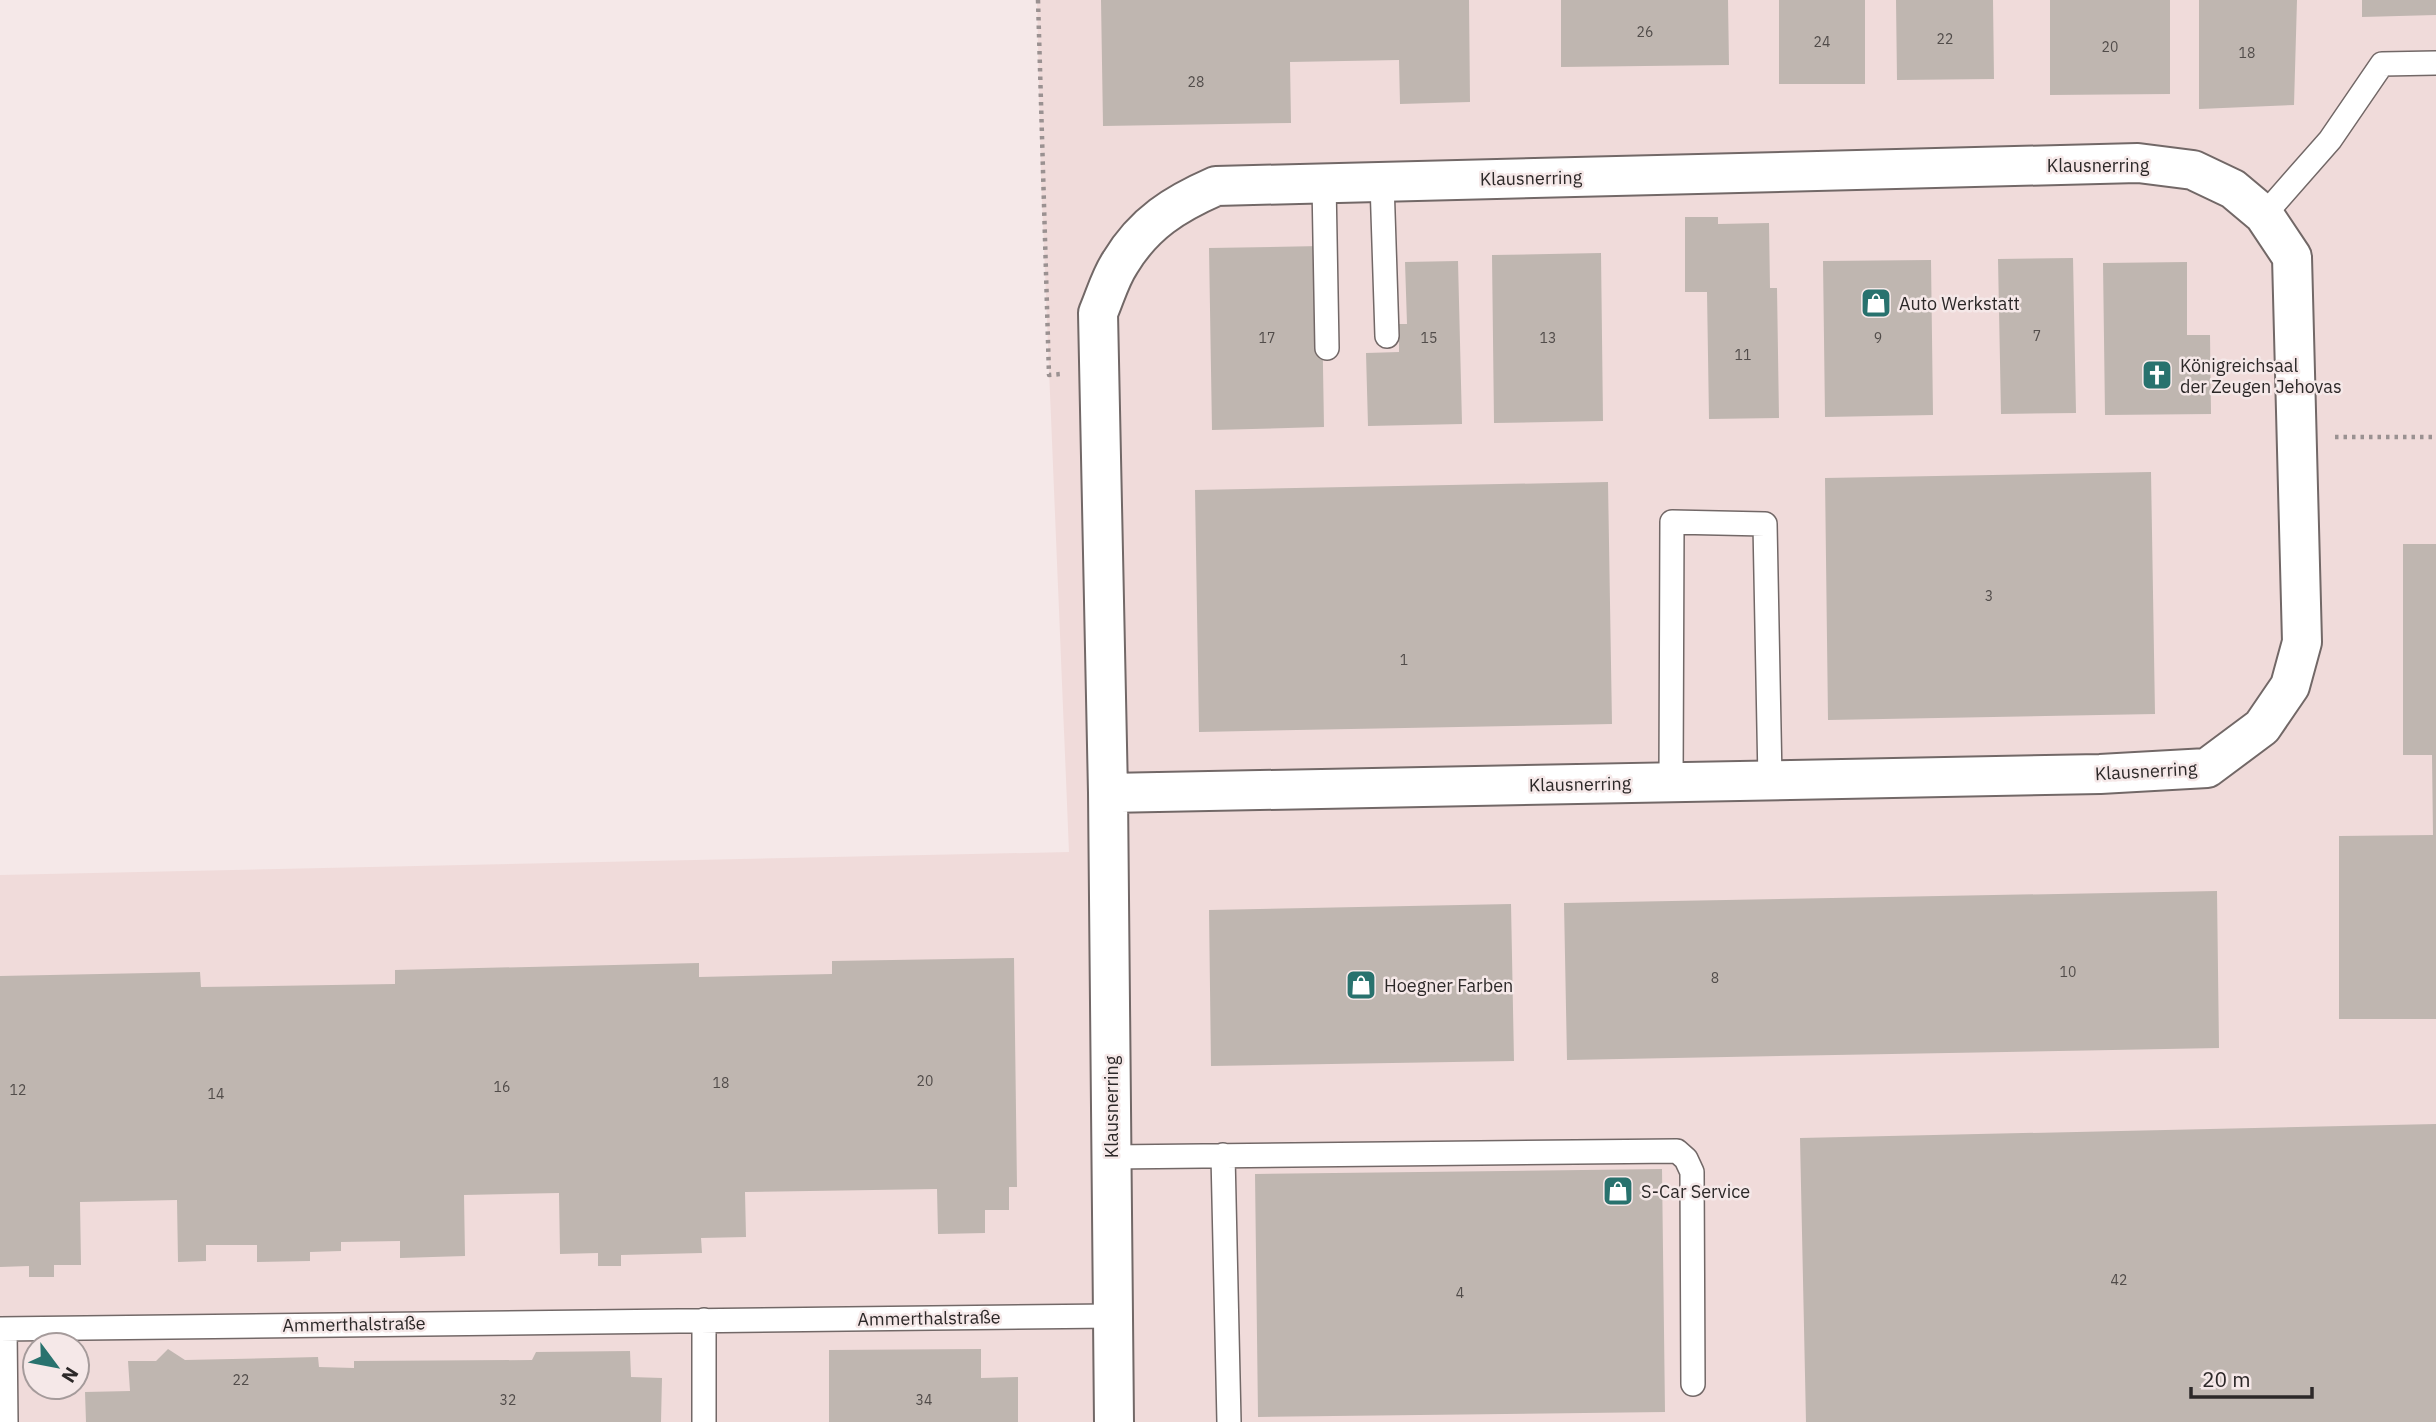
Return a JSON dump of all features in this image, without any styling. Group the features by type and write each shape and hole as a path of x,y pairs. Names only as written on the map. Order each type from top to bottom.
{"street":[{"name":"Klausnerring","path":"1108,793 2100,774 2207,768 2262,727 2290,686 2302,642 2292,257 2264,215 2233,188 2193,170 2138,163 1216,186 1180,202 1149,225 1119,263 1098,313 1108,793 1114,1422"}],"lane":[{"path":"2264,215 2330,140 2382,64 2436,63"},
{"path":"1382,182 1387,336"},
{"path":"1324,183 1327,348"},
{"path":"1671,782 1672,522 1765,524 1770,780"},
{"path":"1111,1157 1664,1149 1677,1151 1686,1159 1692,1172 1693,1384"},
{"path":"1223,1156 1229,1422"},
{"name":"Ammerthalstraße","path":"6,1422 3,1329 1112,1316"},
{"path":"704,1320 704,1422"}],"path":[{"path":"1038,0 1049,375 1099,369"},
{"path":"2298,438 2436,437"}],"shaded area":[{"path":"1037,0 2436,0 2436,1422 0,1422 0,875 1069,852 1041,176"}],"building":[{"path":"1101,0 1469,0 1470,102 1400,104 1399,60 1290,62 1291,123 1103,126"},
{"path":"1561,0 1728,0 1729,65 1561,67"},
{"path":"1779,0 1865,0 1865,84 1779,84"},
{"path":"1896,0 1993,0 1994,79 1897,80"},
{"path":"2050,0 2170,0 2170,94 2050,95"},
{"path":"2199,0 2297,0 2294,105 2199,109"},
{"path":"2362,0 2436,0 2436,15 2362,17"},
{"path":"1685,217 1718,217 1718,224 1769,223 1770,288 1777,288 1779,418 1709,419 1707,292 1685,292"},
{"path":"1321,246 1324,427 1212,430 1209,248"},
{"path":"1601,253 1603,421 1494,423 1492,255"},
{"path":"2073,258 2076,413 2001,414 1998,259"},
{"path":"1931,260 1933,415 1825,417 1823,261"},
{"path":"1458,261 1462,424 1368,426 1366,353 1399,352 1399,324 1407,324 1405,262"},
{"name":"Königreichsaal der Zeugen Jehovas","path":"2187,262 2187,335 2210,335 2211,414 2105,415 2103,263"},
{"path":"2151,472 2155,714 1828,720 1825,478"},
{"path":"1608,482 1612,724 1199,732 1195,490"},
{"path":"2403,544 2436,544 2436,1019 2339,1019 2339,836 2433,835 2432,755 2403,755"},
{"path":"2217,891 2219,1048 1567,1060 1564,903"},
{"name":"Hoegner Farben","path":"1511,904 1514,1061 1211,1066 1209,910"},
{"path":"1014,958 1017,1187 1009,1187 1009,1210 985,1210 985,1233 938,1234 937,1189 745,1192 746,1237 701,1238 702,1253 621,1255 621,1266 598,1266 598,1253 560,1254 559,1193 464,1195 465,1256 400,1258 400,1241 341,1242 341,1251 310,1252 310,1261 257,1262 257,1245 206,1245 206,1261 178,1262 177,1200 80,1202 81,1265 54,1265 54,1277 29,1277 29,1266 0,1267 0,976 200,972 201,987 395,984 395,970 699,963 699,977 832,974 832,961"},
{"path":"2436,1124 2436,1422 1806,1422 1800,1138"},
{"path":"1662,1169 1665,1412 1258,1417 1255,1174"},
{"path":"168,1349 185,1360 318,1357 319,1367 354,1368 354,1361 532,1360 536,1352 630,1351 631,1377 662,1378 661,1422 86,1422 85,1401 91,1401 91,1392 130,1391 128,1361 156,1361"},
{"path":"981,1349 981,1378 1018,1377 1018,1422 829,1422 829,1350"}],"place":[{"name":"Auto Werkstatt","path":"1876,303"},
{"name":"Königreichsaal der Zeugen Jehovas","path":"2157,375"},
{"name":"Hoegner Farben","path":"1361,985"},
{"name":"S-Car Service","path":"1618,1191"}]}
